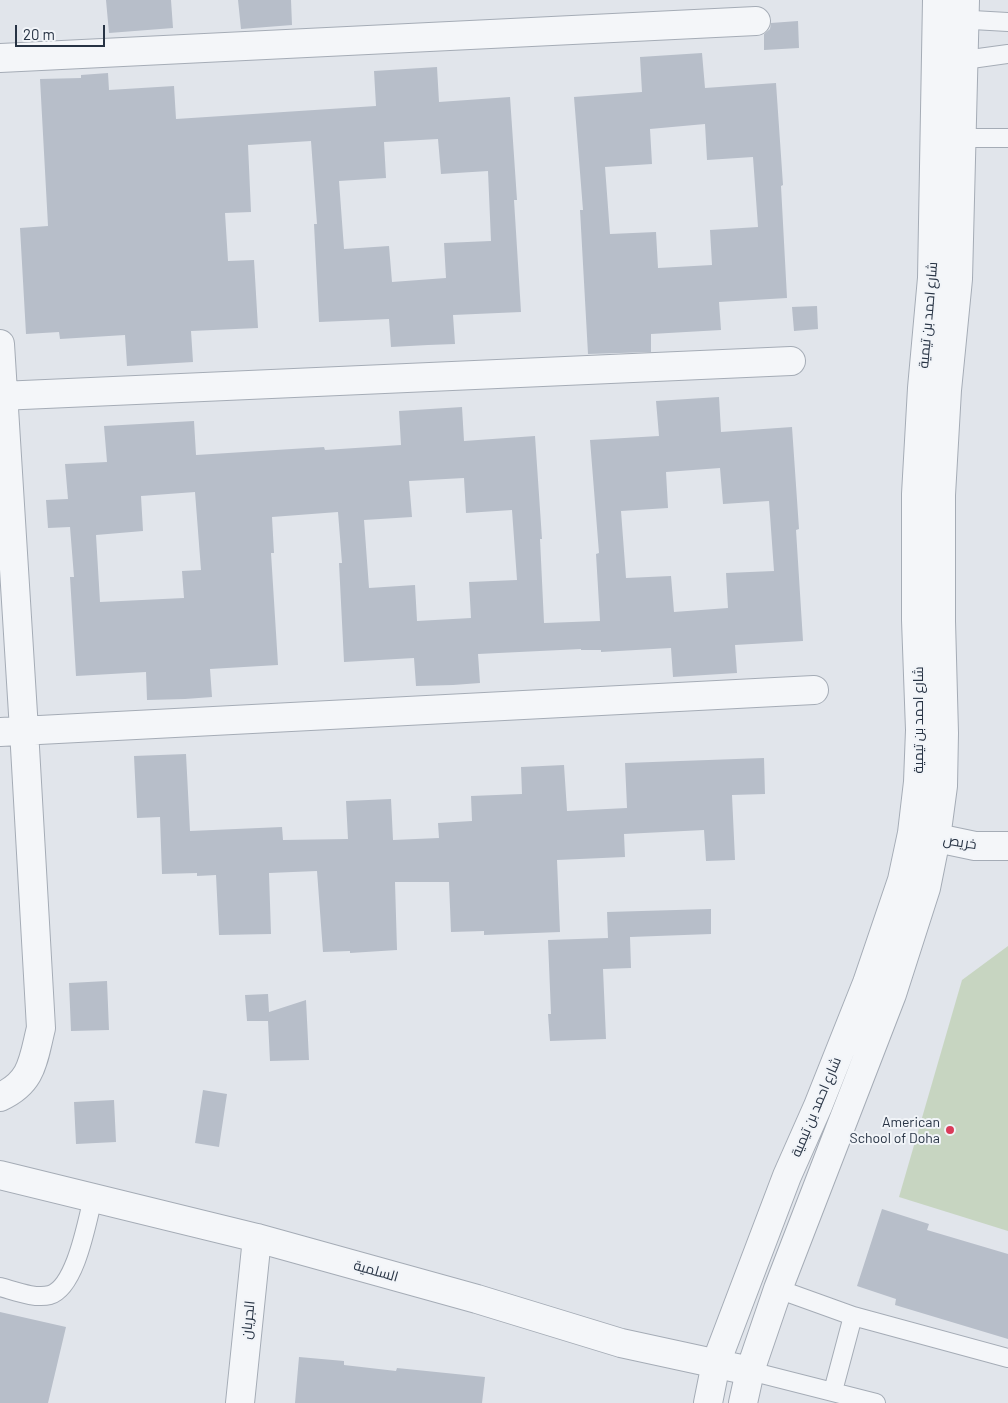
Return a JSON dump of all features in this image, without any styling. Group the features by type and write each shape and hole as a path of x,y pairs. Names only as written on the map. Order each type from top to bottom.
{"street":[{"name":"شارع احمد بن تيمية","path":"743,1403 750,1371 778,1289 892,994 926,888 924,835 918,782 920,730 916,620 916,494 922,388 932,278 937,9"},
{"name":"شارع احمد بن تيمية","path":"708,1403 716,1363 787,1176 818,1106 867,983 902,880 924,835 943,786 941,495 947,390 958,279 965,9"},
{"path":"0,58 756,21"},
{"path":"0,344 12,731 41,1028 33,1061 26,1078 12,1091 0,1097"},
{"path":"1,396 791,360"},
{"path":"12,731 814,690"},
{"name":"خريص","path":"924,835 975,846 1008,846"},
{"name":"السلمية","path":"0,1175 257,1238 477,1299 621,1343 750,1371"},
{"name":"الجريان","path":"240,1403 257,1238"}],"lane":[{"path":"937,9 965,9 1008,22"},
{"path":"937,59 964,60 1008,54"},
{"path":"962,138 1008,138"},
{"path":"0,1288 40,1296 50,1295 61,1288 66,1281 80,1248 93,1198"},
{"path":"778,1289 854,1316 1008,1358"},
{"path":"833,1391 854,1316"},
{"path":"750,1371 876,1403"}],"green space":[{"path":"1008,946 1008,1231 899,1197 962,980"}],"building":[{"path":"106,0 171,0 173,28 109,33"},
{"path":"238,0 291,0 292,25 241,29"},
{"path":"798,21 799,48 764,50 764,34 770,29 771,23"},
{"path":"702,53 705,88 776,83 783,185 781,186 787,298 719,302 721,330 651,334 651,352 588,354 580,210 583,210 574,97 642,92 640,57","holes":["705,124 707,160 753,157 758,227 710,230 712,265 658,268 656,232 610,234 605,167 652,164 650,129"]},
{"path":"437,67 439,102 510,97 517,200 514,200 521,312 453,315 455,344 391,347 389,319 319,322 314,224 317,224 311,141 248,145 251,212 225,213 228,261 254,260 258,328 191,331 193,362 127,366 125,335 60,339 59,332 26,334 20,228 48,226 40,79 81,78 81,75 108,73 109,90 174,86 176,119 376,106 374,71","holes":["438,139 441,174 488,171 491,241 444,243 446,278 392,282 389,246 344,249 339,181 386,178 384,142"]},
{"path":"817,306 818,329 794,331 792,307"},
{"path":"719,397 721,432 792,427 799,529 796,530 803,641 735,645 737,673 673,677 671,648 601,652 601,650 581,649 478,654 480,683 416,686 414,658 344,662 339,563 342,563 338,512 272,517 274,553 271,553 278,665 210,669 212,697 185,699 147,700 146,672 76,676 70,577 74,577 70,527 48,528 46,500 68,499 65,464 107,462 104,426 194,421 196,455 324,447 325,450 401,445 399,411 462,407 464,441 535,436 542,539 540,539 544,623 600,621 596,554 599,553 590,440 659,436 656,401","holes":["720,468 723,504 769,501 774,571 726,573 728,608 674,612 671,576 626,578 621,511 668,508 666,472","464,478 466,513 512,510 517,580 469,582 471,618 417,621 415,585 369,588 364,520 412,517 409,481","195,492 201,570 182,571 184,598 100,602 96,535 143,531 141,496"]},
{"path":"186,754 190,831 282,827 283,840 348,839 346,801 391,799 393,840 439,838 438,823 472,821 471,796 522,794 521,767 564,765 567,811 627,808 625,763 764,758 765,794 732,795 735,860 706,861 704,830 624,834 625,857 557,860 560,932 484,935 484,931 451,932 449,882 395,882 397,950 350,953 350,951 323,952 317,871 269,873 271,934 219,935 216,875 197,876 197,873 162,874 160,817 137,818 134,756"},
{"path":"711,909 711,934 630,937 631,968 603,969 606,1039 550,1041 548,1014 551,1014 548,940 608,938 607,912"},
{"path":"107,981 109,1030 71,1031 69,983"},
{"path":"268,994 269,1012 306,1000 309,1060 270,1061 268,1021 247,1021 245,995"},
{"path":"203,1090 227,1094 219,1147 195,1143"},
{"path":"114,1100 116,1142 76,1144 74,1102"},
{"path":"882,1209 929,1224 927,1230 1008,1254 1008,1339 895,1305 896,1299 857,1286"},
{"path":"0,1312 66,1327 48,1403 0,1403"},
{"path":"299,1357 344,1361 344,1365 396,1371 397,1368 485,1377 482,1403 295,1403"}],"place":[{"name":"American School of Doha","path":"950,1130"}]}
